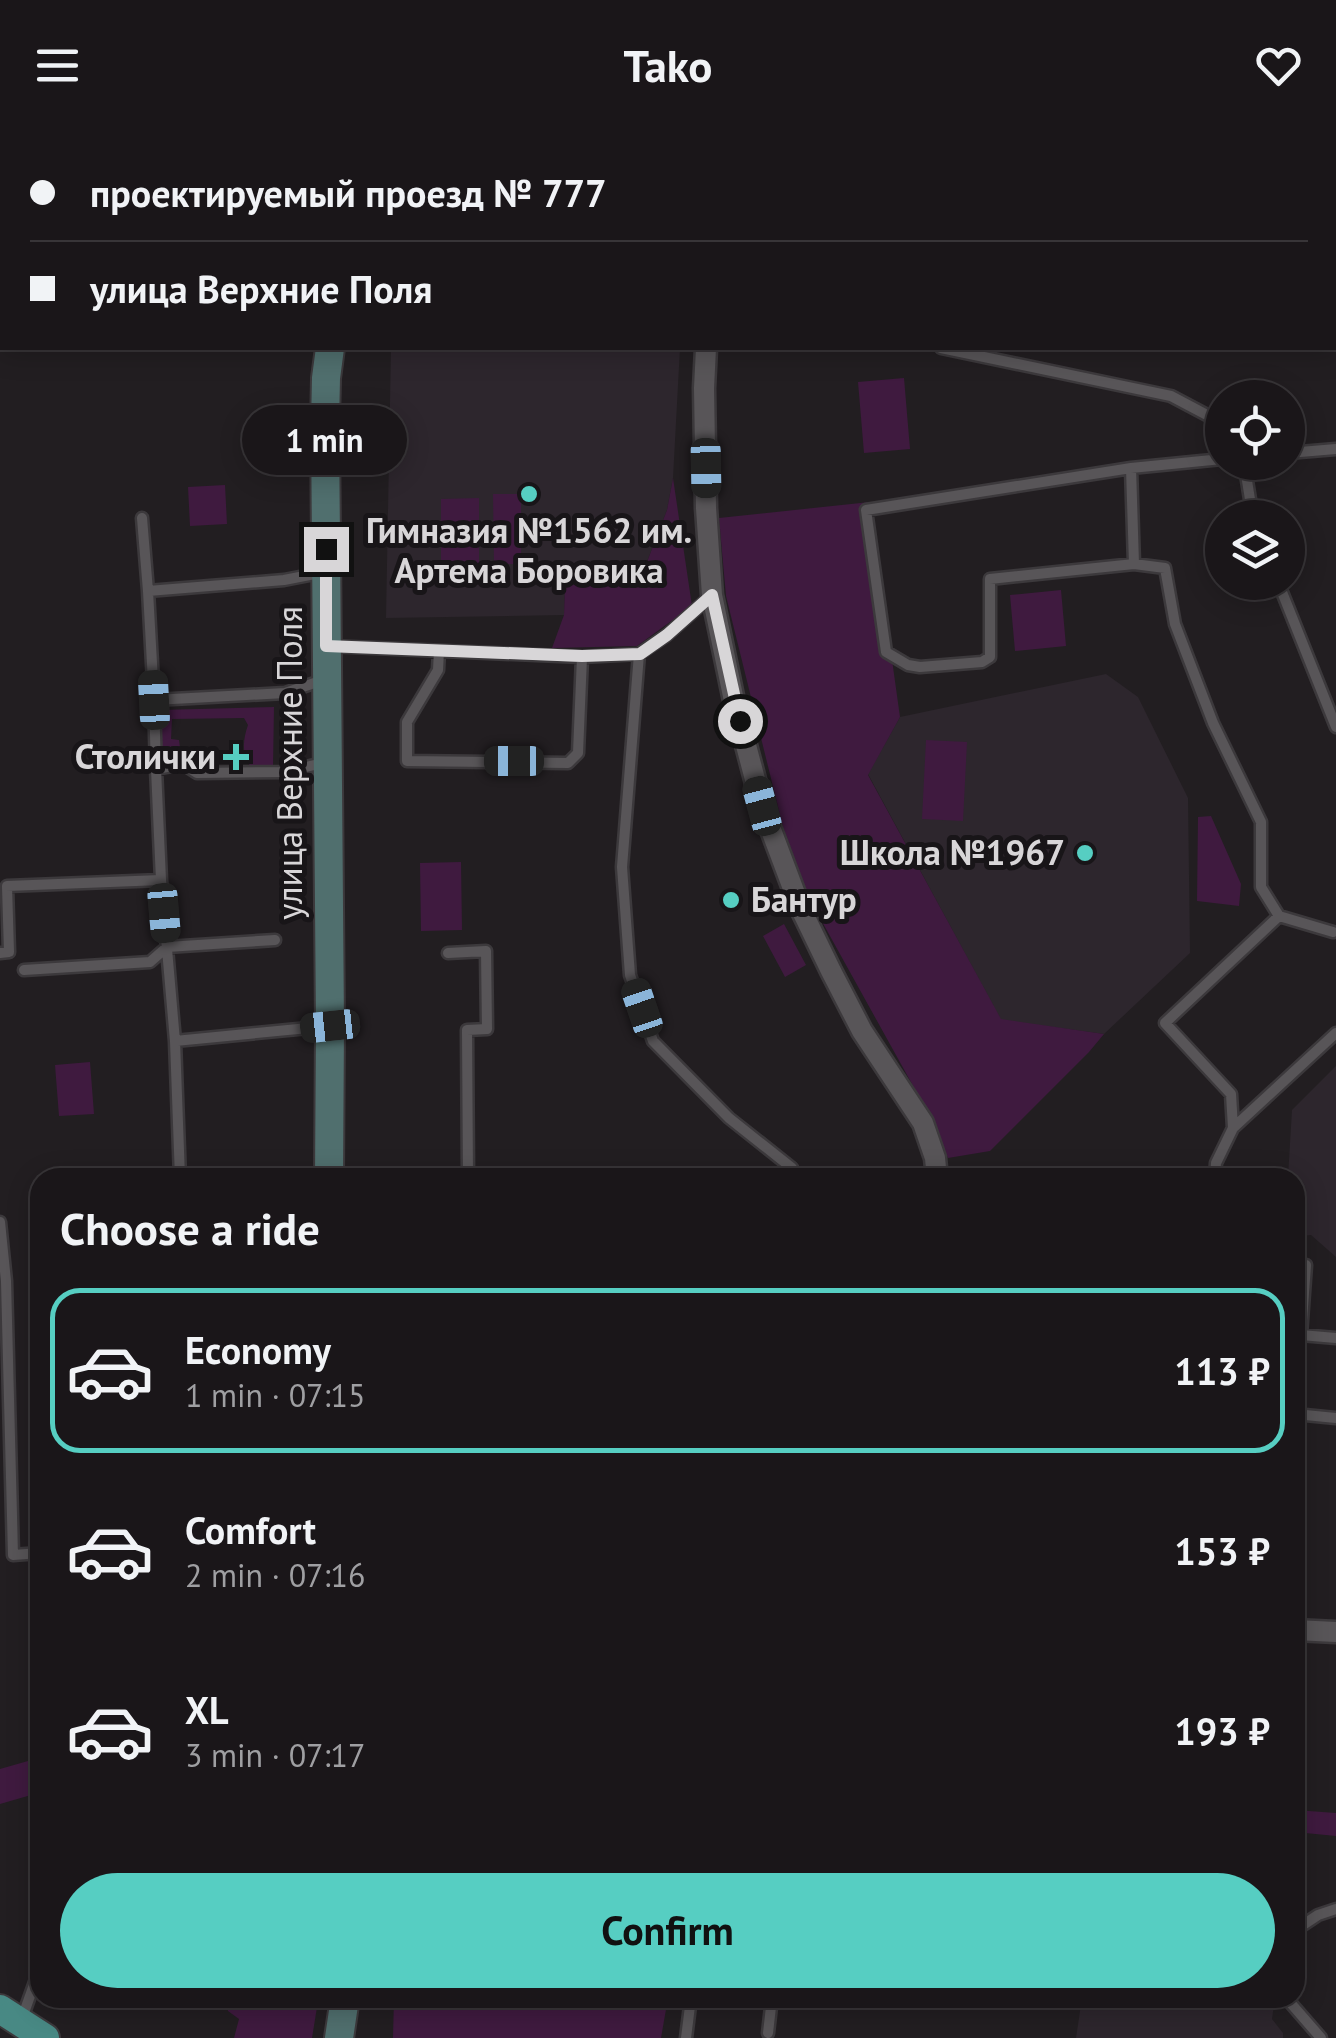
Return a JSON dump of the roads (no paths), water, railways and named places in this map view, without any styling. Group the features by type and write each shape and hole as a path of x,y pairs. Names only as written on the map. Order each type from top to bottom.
{"main road":[{"name":"улица Верхние Поля","path":"329,1168 326,378 330,350"},
{"path":"339,2038 344,2008"},
{"path":"10,2016 45,2038"}],"street":[{"path":"706,350 706,508 712,595 762,806 800,907 862,1031 923,1123 936,1168"},
{"path":"1305,1630 1336,1632"}],"lane":[{"path":"950,350 1171,396 1205,414"},
{"path":"1305,451 1336,448"},
{"path":"1205,461 1131,468 866,510 886,652 908,665 920,667 982,662 990,657 990,579 1134,564 1165,568 1175,624 1213,724 1261,822 1261,887 1279,916 1335,934"},
{"path":"1131,468 1134,564"},
{"path":"142,518 180,1168"},
{"path":"148,591 284,580 326,572"},
{"path":"326,646 582,656 640,654 712,595"},
{"path":"1285,600 1336,727"},
{"path":"439,651 438,670 407,722 406,762 568,763 578,753 582,656"},
{"path":"640,654 622,867 630,975 653,1041 729,1118 792,1168"},
{"path":"154,700 284,693 327,679"},
{"path":"156,769 183,764 198,773 285,772 328,762"},
{"path":"0,953 9,952 7,886 161,880"},
{"path":"1233,1128 1231,1094 1165,1023 1279,916"},
{"path":"24,970 150,962 167,947 275,940"},
{"path":"448,953 486,951 487,1029 467,1030 468,1168"},
{"path":"175,1040 330,1026"},
{"path":"1216,1168 1233,1128 1336,1033"},
{"path":"0,1223 6,1281 14,1555 30,1554"},
{"path":"1305,1279 1306,1265"},
{"path":"1305,1336 1336,1338"},
{"path":"1305,1415 1336,1418"},
{"path":"1305,1924 1336,1909"},
{"path":"10,2016 30,1984"},
{"path":"686,2038 690,2008"},
{"path":"768,2033 771,2008"},
{"path":"1295,2008 1321,2038"}],"place":[{"name":"Гимназия №1562 им. Артема Боровика","path":"529,494"},
{"name":"Столички","path":"236,757"},
{"name":"Школа №1967","path":"1085,853"},
{"name":"Бантур","path":"731,900"}]}
